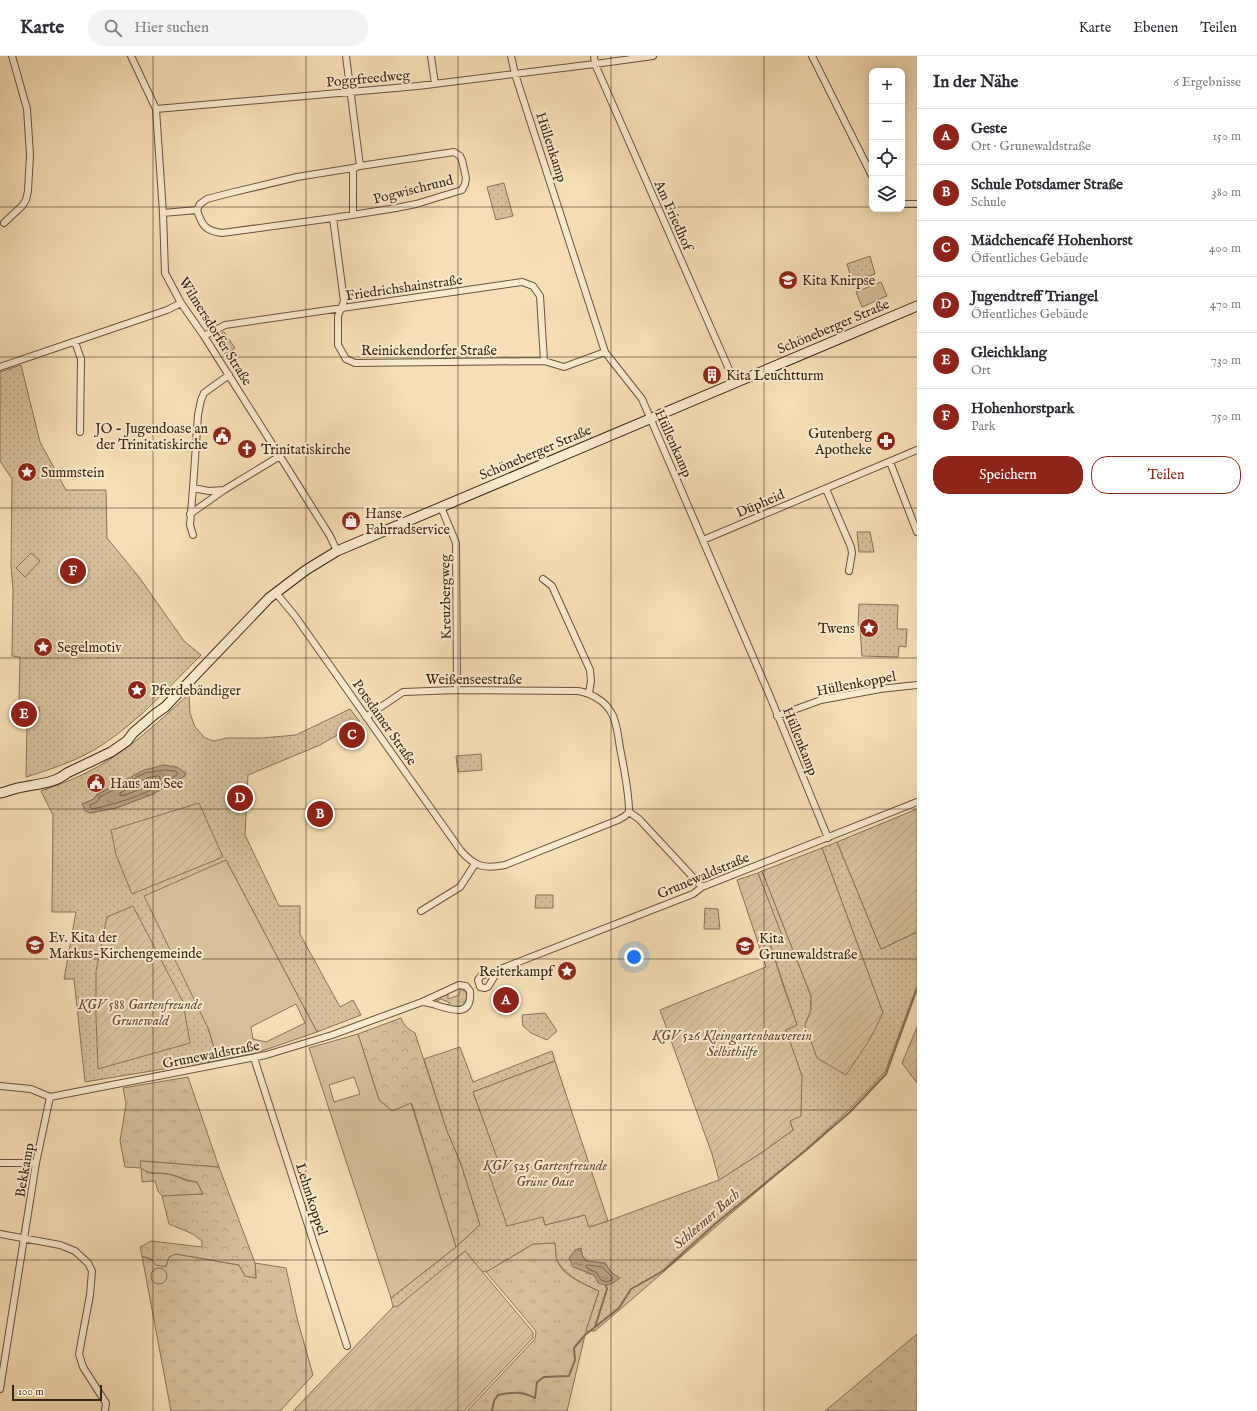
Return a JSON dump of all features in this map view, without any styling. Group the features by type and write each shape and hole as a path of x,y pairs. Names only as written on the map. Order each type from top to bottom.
{"street":[{"path":"4,223 22,206 26,200 30,155 27,109 12,56"},
{"name":"Wilmersdorfer Straße","path":"131,56 156,109 163,213 165,273 181,303 204,336 280,456 330,536 337,551"},
{"path":"346,56 360,166"},
{"path":"430,56 435,84"},
{"name":"Hüllenkamp","path":"511,56 515,74 605,352 642,399 828,838"},
{"name":"Am Friedhof","path":"594,56 596,64 735,383"},
{"name":"Poggfreedweg","path":"156,109 435,84 653,56"},
{"path":"812,56 869,170"},
{"name":"Pogwischrund","path":"454,152 460,156 462,160 466,178 462,190 411,205 333,218 222,233 211,232 200,219 197,210 200,204 207,199 297,177 360,166 454,152"},
{"name":"Pogwischrund","path":"353,168 353,214"},
{"path":"905,204 917,204"},
{"path":"163,213 197,210"},
{"name":"Reinickendorfer Straße","path":"333,218 344,301 338,316 338,345 346,359 355,363 544,361 564,367 605,352"},
{"name":"Friedrichshainstraße","path":"204,336 225,325 522,282 533,286 540,296 544,361"},
{"path":"0,367 166,310 181,303"},
{"name":"Schöneberger Straße","path":"0,793 32,785 42,779 60,773 67,773 101,756 109,748 133,733 154,714 165,707 252,614 276,592 306,570 337,551 917,306"},
{"path":"75,342 81,359 80,432"},
{"path":"193,535 190,525 190,514 198,415 201,400 204,393 229,375"},
{"name":"Düpheid","path":"703,540 917,450"},
{"path":"190,514 224,490 280,456"},
{"path":"890,462 917,532"},
{"path":"193,488 209,491 224,490"},
{"path":"826,489 851,547 852,553 849,571"},
{"name":"Kreuzbergweg","path":"441,507 456,543 457,690"},
{"path":"542,580 552,586 590,670 591,681 589,693"},
{"name":"Potsdamer Straße","path":"276,592 295,616 461,851 475,864"},
{"name":"Hüllenkoppel","path":"777,716 821,700 880,689 917,685"},
{"name":"Weißenseestraße","path":"366,717 404,692 457,690 578,691 589,693 606,705 612,713 616,726 628,795 629,812"},
{"name":"Schöneberger Straße","path":"0,789 15,789"},
{"name":"Grunewaldstraße","path":"499,970 693,894 702,887 917,802"},
{"path":"421,911 460,887 475,864 487,867 506,865 618,820 626,816 629,812 639,820 702,887"},
{"name":"Grunewaldstraße","path":"50,1097 254,1058 314,1042 422,1002 459,985 466,986 470,991 469,1003 457,1011 429,1002 422,1002"},
{"name":"Lehmkoppel","path":"254,1058 347,1346"},
{"path":"0,1086 31,1089 50,1097"},
{"name":"Bekkamp","path":"0,1389 36,1163 50,1097"},
{"path":"0,1163 36,1163"},
{"path":"0,1234 60,1245 76,1251 88,1263 92,1271 90,1295 79,1354 84,1367 106,1403 105,1411"}],"green space":[{"path":"504,183 513,216 496,220 487,187"},
{"path":"870,256 875,274 852,281 847,264"},
{"path":"881,282 887,296 862,307 856,292"},
{"path":"224,332 235,348 225,354 215,337"},
{"path":"21,365 40,442 66,490 106,490 107,538 139,577 184,641 201,655 142,714 102,745 75,760 26,777 27,724 35,724 40,708 19,702 20,657 12,656 12,479 0,461 0,372"},
{"path":"857,532 870,532 874,552 859,552"},
{"path":"31,553 40,561 25,577 16,568"},
{"path":"859,604 898,605 897,629 907,629 906,647 899,646 898,657 862,656 860,628 858,624"},
{"path":"189,694 190,713 195,727 205,738 214,741 227,738 262,738 296,735 350,709 360,722 320,745 248,775 245,835 279,906 300,906 300,934 340,1007 353,1000 361,1015 317,1032 226,860 208,1028 218,1060 85,1082 74,979 64,979 76,912 52,912 53,815 41,791 79,777 113,758 139,738","holes":["185,776 153,794 116,808 90,813 82,804 94,799 97,794 117,784"]},
{"path":"481,754 482,770 458,772 456,756"},
{"path":"199,803 223,857 132,894 116,855 111,830"},
{"path":"917,809 917,932 881,949 837,842"},
{"path":"837,842 881,949 917,932 917,986 885,1072 849,1110 805,1150 595,1331 586,1331 599,1291 576,1279 561,1267 556,1258 555,1243 533,1244 486,1272 481,1271 465,1251 398,1307 393,1307 391,1298 456,1247 480,1225 461,1164 447,1131 424,1059 460,1047 473,1082 552,1051 555,1061 473,1092 501,1167 488,1171 543,1217 545,1225 585,1215 589,1227 719,1180 793,1130 790,1121 802,1076 785,1030 797,1025 770,944 782,938 758,873 762,871 811,996 811,1010 805,1025 883,1013 822,848","holes":["581,1248 582,1255 586,1261 605,1263 612,1273 619,1278 587,1273 575,1250"]},
{"name":"KGV 526 Kleingartenbauverein Selbsthilfe","path":"822,848 883,1013 870,1039 846,1075 817,1058 805,1025 811,1010 811,996 762,871"},
{"path":"226,860 317,1032 256,1053 218,1060 208,1028 144,896","holes":["296,1004 305,1023 266,1042 253,1039 251,1027"]},
{"name":"KGV 526 Kleingartenbauverein Selbsthilfe","path":"758,873 783,938 770,944 797,1025 786,1030 802,1076 801,1116 790,1121 793,1130 719,1180 712,1154 660,1010 766,967 737,880"},
{"path":"536,895 553,895 553,908 535,908"},
{"name":"KGV 588 Gartenfreunde Grunewald","path":"133,906 183,1002 190,1043 98,1069 96,971 107,917"},
{"path":"705,908 718,909 720,929 704,929"},
{"path":"460,989 466,992 467,996 465,1002 461,1006 446,1006 450,1003 441,999 435,1002 433,1001 448,994 448,999 459,995"},
{"path":"545,1013 557,1031 547,1040 531,1033 523,1026 522,1015"},
{"path":"401,1018 406,1027 415,1033 447,1131 461,1164 480,1225 456,1247 412,1104 392,1111 379,1100 358,1034"},
{"path":"917,1027 917,1083 902,1063"},
{"path":"358,1034 379,1100 392,1111 411,1103 456,1247 391,1298 309,1048","holes":["354,1077 360,1094 334,1102 329,1085"]},
{"name":"KGV 525 Gartenfreunde Grüne Oase","path":"555,1061 608,1221 589,1227 585,1215 545,1225 543,1217 507,1226 488,1171 500,1166 473,1092"},
{"path":"188,1077 219,1167 141,1161 147,1173 169,1174 188,1181 197,1182 203,1194 162,1196 158,1191 155,1181 142,1182 141,1168 125,1167 120,1141 126,1104 123,1088"},
{"path":"140,1161 219,1167 255,1263 256,1278 245,1276 239,1265 176,1254 169,1257 166,1267 156,1265 151,1259 142,1256 140,1247 151,1241 202,1247 202,1241 193,1234 169,1224 162,1196 203,1194 197,1182 169,1174 148,1172 141,1168"},
{"path":"555,1243 557,1260 565,1272 576,1280 599,1291 586,1331 567,1411 467,1411 535,1339 536,1332 486,1272 533,1244"},
{"path":"465,1251 533,1332 533,1338 464,1411 293,1411 393,1307 398,1306"},
{"path":"176,1254 239,1265 245,1276 256,1278 255,1263 286,1268 297,1318 313,1375 280,1411 171,1411 142,1256 166,1266 168,1257"},
{"path":"156,1268 162,1268 167,1273 165,1282 162,1284 156,1284 151,1279 151,1273"},
{"path":"917,1334 917,1411 825,1411"}],"water":[{"path":"164,765 177,767 186,773 185,776 153,794 116,808 90,813 85,811 82,804 94,799 97,795 144,770"},
{"path":"581,1248 582,1255 586,1261 605,1263 612,1273 620,1278 609,1285 604,1285 598,1283 594,1275 573,1267 569,1258 575,1250"}],"waterway":[{"name":"Schleemer Bach","path":"492,1411 494,1401 498,1395 517,1393 526,1394 535,1398 537,1382 544,1377 569,1376 575,1360 574,1348 585,1335 619,1308 631,1289 663,1271 715,1224 805,1151 850,1112 886,1074 917,989"},
{"path":"595,1327 607,1289 606,1286"}],"place":[{"name":"Kita Knirpse","path":"788,280"},
{"name":"Kita Leuchtturm","path":"712,375"},
{"name":"JO - Jugendoase an der Trinitatiskirche","path":"222,436"},
{"name":"Gutenberg Apotheke","path":"886,441"},
{"name":"Trinitatiskirche","path":"247,449"},
{"name":"Summstein","path":"27,472"},
{"name":"Hanse Fahrradservice","path":"351,521"},
{"name":"Hohenhorstpark","path":"73,571"},
{"name":"Twens","path":"869,628"},
{"name":"Segelmotiv","path":"43,647"},
{"name":"Pferdebändiger","path":"137,690"},
{"name":"Gleichklang","path":"24,714"},
{"name":"Mädchencafé Hohenhorst","path":"352,735"},
{"name":"Haus am See","path":"96,783"},
{"name":"Jugendtreff Triangel","path":"240,798"},
{"name":"Schule Potsdamer Straße","path":"320,814"},
{"name":"Ev. Kita der Markus-Kirchengemeinde","path":"35,945"},
{"name":"Kita Grunewaldstraße","path":"745,946"},
{"name":"Reiterkampf","path":"567,971"},
{"name":"Geste","path":"506,1000"}]}
